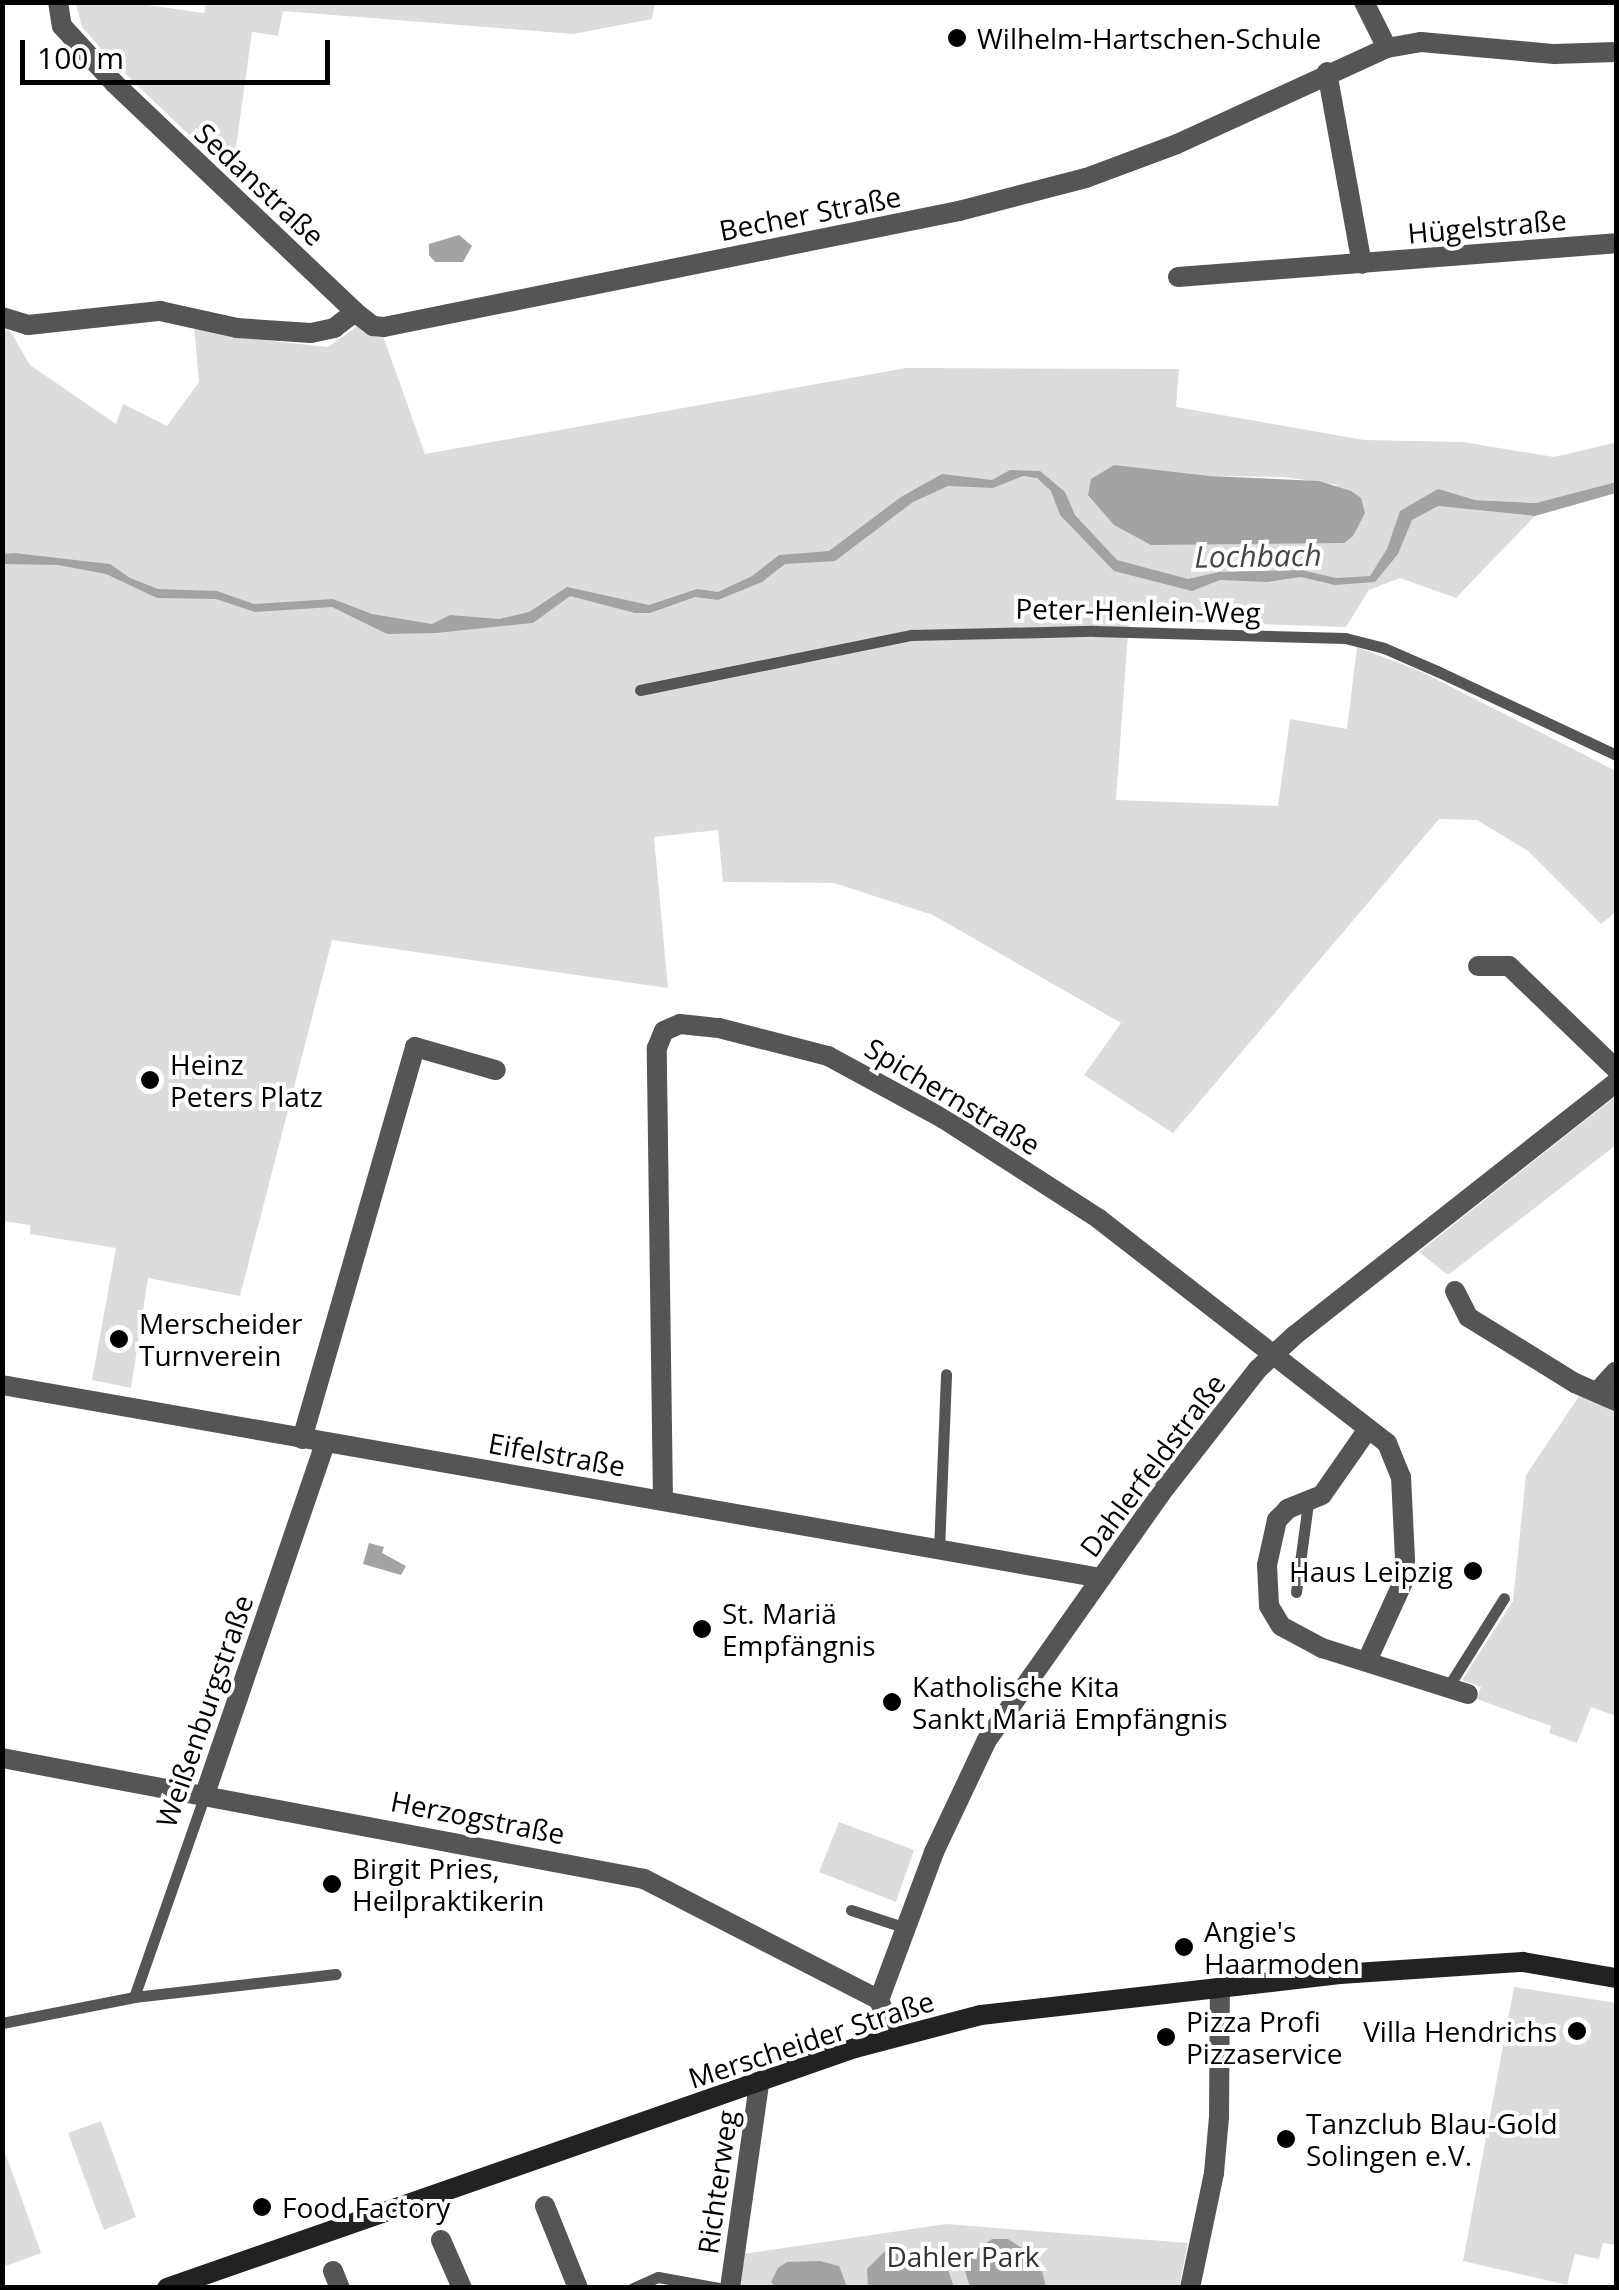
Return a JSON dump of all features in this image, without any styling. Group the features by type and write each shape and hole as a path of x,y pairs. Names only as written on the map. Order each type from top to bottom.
{"main road":[{"name":"Merscheider Straße","path":"166,2288 894,2036 994,2013 1220,1987 1523,1962 1616,1978"}],"street":[{"name":"Sedanstraße","path":"58,2 62,26 114,83 355,312"},
{"path":"1364,2 1387,48"},
{"name":"Becher Straße","path":"355,312 373,326 384,327 959,211 1086,178 1177,144 1327,72 1387,48 1420,42 1554,54 1616,52"},
{"path":"1327,72 1362,264"},
{"name":"Hügelstraße","path":"1178,277 1616,242"},
{"path":"2,318 28,326 160,310 254,331 311,333 334,328 355,312"},
{"path":"1478,966 1509,966 1616,1069"},
{"name":"Spichernstraße","path":"663,1500 657,1048 664,1031 680,1024 795,1046 869,1075 1098,1219 1273,1354"},
{"path":"302,1439 415,1047 496,1070"},
{"name":"Dahlerfeldstraße","path":"879,2000 950,1814 987,1740 1162,1492 1273,1354 1616,1082"},
{"path":"1455,1291 1468,1316 1576,1383 1608,1396 1616,1372"},
{"path":"1273,1354 1387,1443 1397,1460 1405,1558 1403,1582 1367,1661"},
{"name":"Eifelstraße","path":"2,1385 1101,1578"},
{"path":"1368,1429 1334,1483 1308,1503 1282,1513 1274,1528 1267,1565 1268,1606 1287,1631 1328,1651 1458,1690"},
{"name":"Weißenburgstraße","path":"204,1794 325,1443"},
{"name":"Herzogstraße","path":"2,1758 644,1879 879,2000"},
{"path":"1190,2288 1218,2132 1220,1987"},
{"path":"879,2000 894,2036"},
{"name":"Richterweg","path":"730,2288 759,2083"},
{"path":"546,2206 578,2288"},
{"path":"441,2240 462,2288"}],"lane":[{"name":"Peter-Henlein-Weg","path":"640,690 911,635 1094,631 1344,638 1384,648 1616,755"},
{"path":"939,1550 946,1374"},
{"path":"1296,1592 1308,1503"},
{"path":"1458,1690 1504,1598"},
{"name":"Weißenburgstraße","path":"134,1997 204,1794"},
{"path":"851,1910 906,1928"},
{"path":"2,2023 134,1997 336,1974"},
{"path":"633,2288 658,2277 720,2288"}],"green space":[{"path":"206,2 655,3 652,19 573,34 283,11 278,36 252,32 232,176 113,62 82,27 76,4 133,3 204,13"},
{"path":"359,325 383,336 425,454 906,368 1179,369 1176,407 1364,440 1463,442 1554,457 1614,443 1616,438 1616,482 1537,503 1475,500 1439,506 1535,516 1456,598 1400,578 1369,590 1346,627 1129,620 1116,800 1278,806 1290,719 1347,729 1357,647 1420,671 1616,771 1616,912 1601,924 1528,851 1477,820 1439,819 1173,1133 1084,1075 1121,1023 933,915 834,883 723,882 718,830 654,837 668,988 332,940 240,1296 148,1278 131,1388 92,1380 116,1248 30,1234 30,1225 3,1221 3,328 10,331 30,365 116,424 123,404 167,426 199,382 194,326 245,338 328,347","holes":["1209,476 1284,477 1338,485 1189,543 1151,545"]},
{"path":"1616,1096 1616,1145 1448,1275 1419,1252"},
{"path":"1582,1392 1616,1413 1616,1716 1591,1707 1577,1743 1549,1733 1551,1726 1477,1699 1481,1687 1462,1680 1513,1601 1526,1475"},
{"path":"839,1822 914,1850 896,1902 819,1872"},
{"path":"1514,1987 1616,2003 1616,2245 1603,2243 1599,2259 1575,2254 1567,2285 1463,2261"},
{"path":"101,2121 136,2217 104,2230 68,2133"},
{"path":"6,2155 41,2253 3,2267 2,2157"},
{"name":"Dahler Park","path":"946,2224 1188,2243 1179,2287 738,2288 743,2254"}],"shaded area":[{"path":"459,235 472,246 463,262 435,262 429,255 429,244"},
{"path":"1114,465 1209,476 1319,481 1351,491 1361,498 1365,513 1353,536 1344,543 1151,545 1114,525 1088,495 1091,479"},
{"path":"1010,470 1040,471 1065,492 1075,515 1117,560 1188,579 1219,572 1301,570 1336,578 1370,576 1387,549 1400,511 1438,489 1475,500 1536,503 1616,482 1616,493 1535,516 1438,506 1412,520 1398,554 1375,582 1335,585 1301,577 1267,582 1220,580 1192,591 1114,571 1060,515 1051,491 1037,478 1023,476 993,488 948,486 913,502 835,561 785,564 762,582 718,600 695,597 650,613 635,613 570,596 533,623 436,633 387,634 332,607 255,612 216,599 157,598 106,574 58,565 3,564 3,554 14,553 110,564 130,578 158,589 217,591 254,604 333,599 372,614 432,624 450,615 499,619 529,612 567,587 649,605 697,589 718,592 752,576 779,555 829,551 901,497 942,474 992,480"},
{"path":"369,1543 384,1547 382,1553 406,1566 401,1575 363,1564"},
{"path":"992,2239 1008,2239 1039,2259 1046,2287 970,2287 965,2271 970,2254"},
{"path":"886,2250 924,2251 946,2264 954,2287 868,2287 867,2269"},
{"path":"820,2261 839,2266 847,2287 775,2287 771,2282 778,2268 787,2262"}],"place":[{"name":"Wilhelm-Hartschen-Schule","path":"957,38"},
{"name":"Heinz Peters Platz","path":"150,1080"},
{"name":"Merscheider Turnverein","path":"119,1339"},
{"name":"Haus Leipzig","path":"1473,1571"},
{"name":"St. Mariä Empfängnis","path":"702,1629"},
{"name":"Katholische Kita Sankt Mariä Empfängnis","path":"892,1702"},
{"name":"Birgit Pries, Heilpraktikerin","path":"332,1884"},
{"name":"Angie's Haarmoden","path":"1184,1947"},
{"name":"Villa Hendrichs","path":"1577,2031"},
{"name":"Pizza Profi Pizzaservice","path":"1166,2037"},
{"name":"Tanzclub Blau-Gold Solingen e.V.","path":"1286,2139"},
{"name":"Food Factory","path":"262,2207"}],"water label":[{"name":"Lochbach","path":"1258,556"}]}
